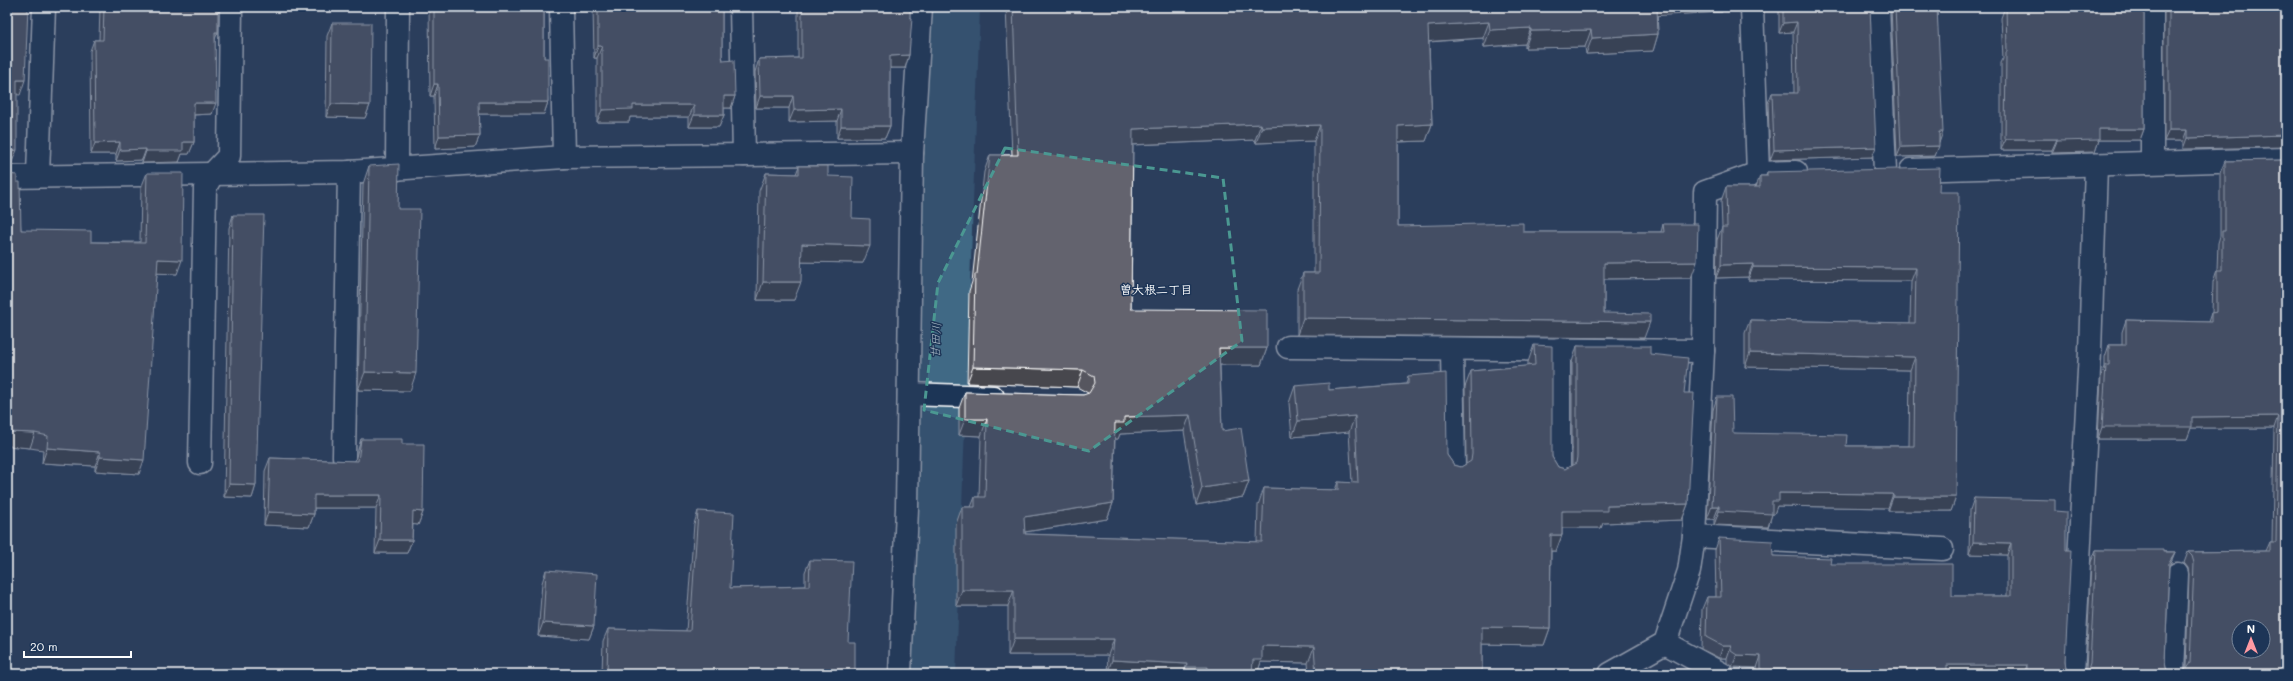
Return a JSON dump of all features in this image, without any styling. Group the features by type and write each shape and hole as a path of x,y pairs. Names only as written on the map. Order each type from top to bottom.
{"street":[{"path":"38,175 44,7"},
{"path":"200,463 205,188 213,173 229,156 231,7"},
{"path":"398,7 398,169"},
{"path":"562,7 564,157"},
{"path":"741,7 744,155"},
{"path":"900,674 909,394 912,153 921,7"},
{"path":"1752,7 1758,173"},
{"path":"1878,7 1877,171 2096,166 2152,162 2286,160"},
{"path":"2152,7 2152,162"},
{"path":"7,177 38,175 349,172 564,157 912,153"},
{"path":"2073,674 2090,352 2096,166"},
{"path":"344,457 349,172"},
{"path":"1610,674 1665,643 1689,571 1694,536 1703,351 1704,192 1758,173 1813,172"},
{"path":"1288,347 1703,351"},
{"path":"1452,349 1454,471"},
{"path":"1559,349 1559,473"},
{"path":"909,394 1013,397"},
{"path":"1694,536 1942,548"},
{"path":"2173,674 2176,574"},
{"path":"1665,643 1722,674"}],"highlighted area":[{"path":"1005,148 1223,178 1242,341 1089,451 924,410 938,283"}],"building":[{"path":"7,7 28,7 25,80 17,80 17,150 7,152"},
{"path":"104,7 218,7 218,32 215,32 216,103 194,103 194,142 183,142 183,151 146,151 146,149 120,150 120,142 95,143 94,40 103,40"},
{"path":"434,7 544,7 544,58 548,58 548,102 479,102 480,135 439,136 438,84 434,84"},
{"path":"598,7 722,7 722,56 723,61 734,60 735,96 724,96 724,115 694,115 694,105 633,105 633,109 602,110 602,46 598,46"},
{"path":"802,7 910,7 910,18 912,18 909,55 890,56 890,126 841,126 841,109 794,110 793,96 760,96 759,59 802,58"},
{"path":"1013,7 1657,7 1658,34 1592,38 1591,30 1531,31 1531,28 1490,30 1489,22 1428,26 1432,124 1398,126 1398,226 1523,223 1523,232 1664,232 1663,224 1698,224 1697,262 1604,263 1604,313 1650,314 1650,322 1303,318 1303,273 1319,273 1320,125 1262,127 1261,124 1133,129 1131,309 1267,310 1267,348 1219,348 1222,431 1241,428 1249,481 1202,488 1190,415 1124,417 1124,423 1115,423 1113,503 1024,517 1025,534 1262,542 1264,488 1338,490 1338,482 1358,483 1355,416 1298,421 1295,386 1329,383 1329,390 1408,384 1408,376 1446,373 1447,455 1454,465 1461,467 1471,461 1472,454 1471,371 1535,365 1534,345 1552,346 1552,457 1558,467 1565,469 1576,463 1577,457 1577,346 1650,346 1650,354 1688,358 1684,393 1694,393 1688,504 1607,506 1607,511 1562,511 1562,535 1551,535 1550,628 1482,627 1482,671 1396,671 1396,674 1316,674 1314,647 1262,646 1262,660 1253,660 1252,674 1208,674 1208,667 1186,667 1187,664 1112,660 1114,639 1014,639 1014,590 962,590 962,507 975,507 975,497 985,497 987,419 965,419 965,392 1083,395 1089,393 1095,383 1094,376 1083,370 973,367 975,274 977,274 990,155 1018,155"},
{"path":"1783,7 1870,7 1876,147 1774,150 1772,93 1798,93 1797,22 1783,23"},
{"path":"1895,7 1937,7 1943,132 1939,132 1939,146 1901,147"},
{"path":"2006,7 2144,7 2144,129 2099,129 2099,140 2057,141 2057,139 2005,139 2007,52"},
{"path":"2169,7 2286,7 2286,135 2187,138 2187,130 2169,130"},
{"path":"332,23 371,23 370,105 331,104"},
{"path":"2286,160 2286,674 2179,674 2183,673 2190,663 2194,563 2192,556 2188,552 2270,551 2270,542 2276,542 2278,416 2192,417 2192,427 2102,427 2106,365 2109,365 2109,345 2126,345 2126,320 2211,322 2211,313 2217,312 2217,270 2222,270 2222,231 2225,231 2225,161"},
{"path":"399,164 398,209 420,209 416,373 365,372 369,166"},
{"path":"799,166 828,166 828,176 853,177 852,218 870,219 870,246 802,244 801,282 763,282 766,173 799,174"},
{"path":"1940,168 1939,192 1959,192 1956,497 1893,497 1893,494 1779,493 1779,501 1772,501 1772,514 1719,511 1719,506 1712,506 1717,397 1732,397 1733,433 1847,435 1846,446 1914,446 1915,357 1750,353 1750,320 1915,323 1916,268 1753,267 1753,264 1721,265 1722,227 1727,227 1726,187 1760,187 1760,176 1767,176 1767,172"},
{"path":"147,173 183,173 182,260 158,259 144,460 100,457 100,452 47,448 48,436 35,433 7,432 7,174 17,175 17,182 20,182 21,230 91,231 91,242 145,243"},
{"path":"233,215 264,215 256,485 229,484"},
{"path":"361,439 402,439 402,444 424,444 423,512 413,511 412,540 380,540 381,495 314,495 314,514 268,512 270,458 358,461"},
{"path":"1974,498 2055,500 2055,511 2066,512 2066,550 2071,550 2065,661 2066,668 2071,673 2083,673 2088,669 2090,663 2096,550 2163,550 2163,552 2175,552 2169,562 2165,662 2166,668 2171,673 2175,674 2027,674 2027,665 1947,665 1947,674 1821,674 1821,670 1761,670 1761,656 1737,655 1731,651 1731,646 1723,646 1706,637 1707,597 1721,597 1719,538 1772,541 1773,556 1831,558 1830,564 1952,564 1952,596 2011,596 2011,543 1973,542"},
{"path":"698,511 734,513 730,588 809,586 810,560 852,561 848,642 855,642 855,674 607,674 608,629 690,631"},
{"path":"546,570 597,574 594,626 543,623"}],"waterway":[{"name":"甘田川","path":"924,674 948,7"}],"district":[{"name":"曽大根二丁目","path":"1156,290"}]}
